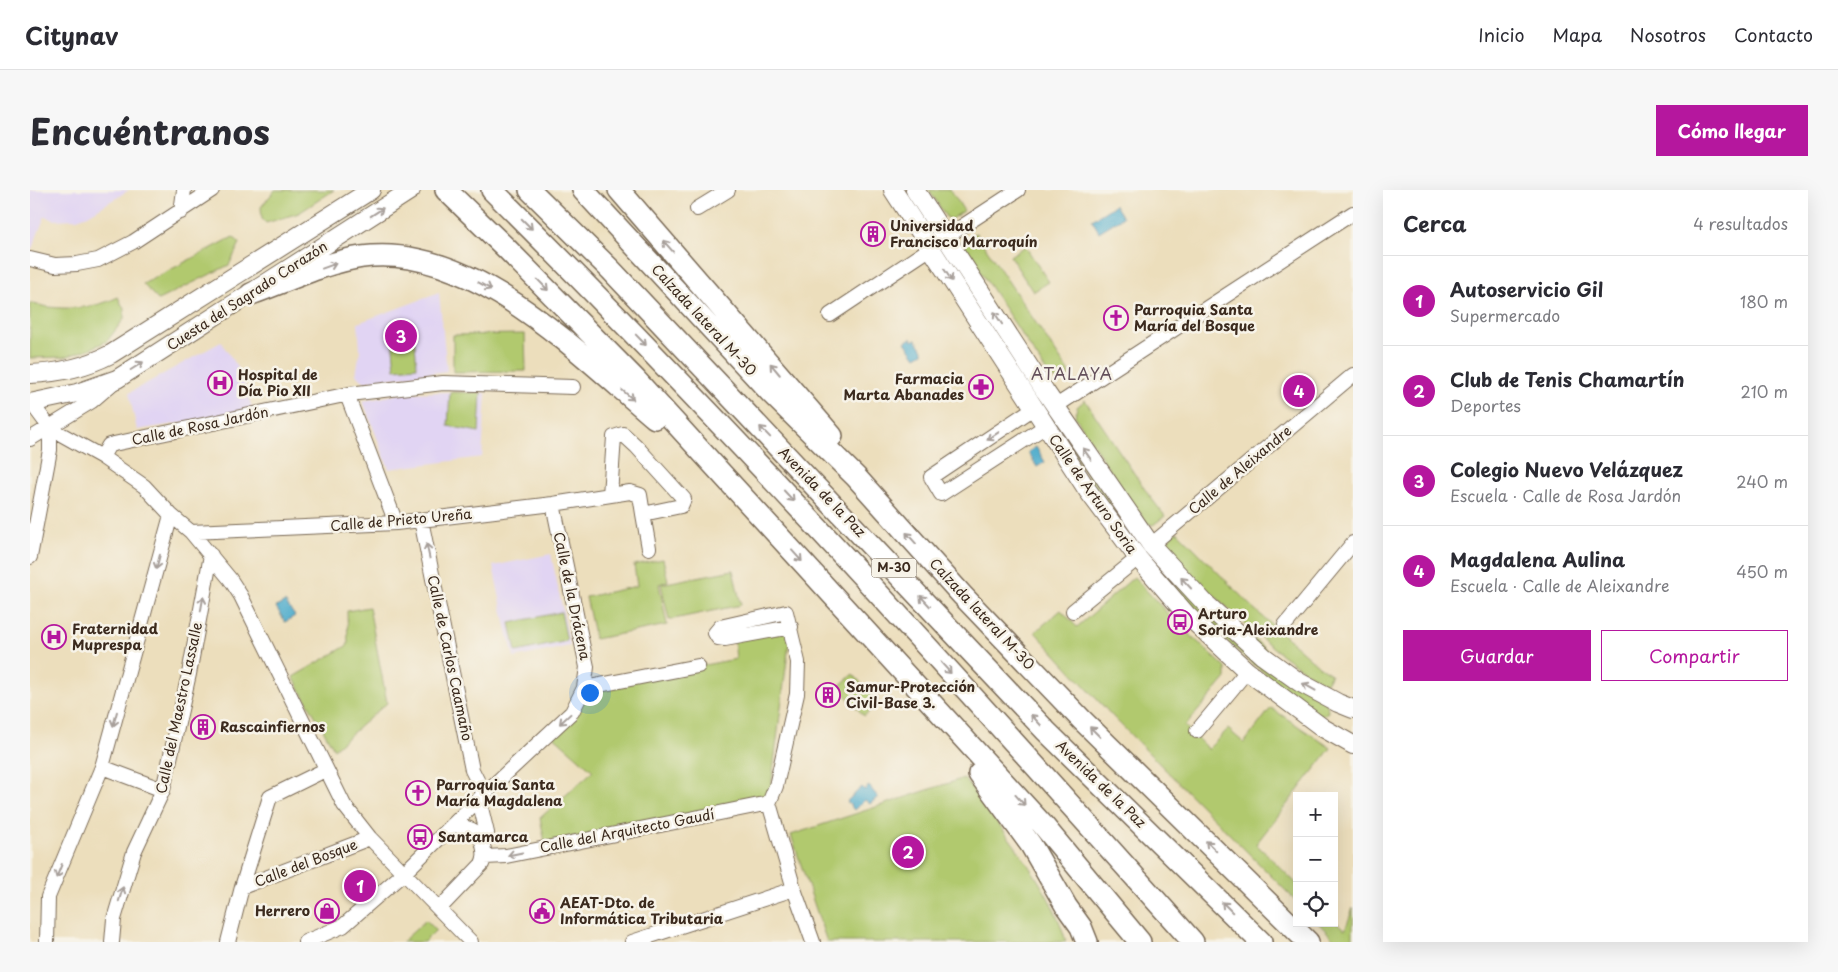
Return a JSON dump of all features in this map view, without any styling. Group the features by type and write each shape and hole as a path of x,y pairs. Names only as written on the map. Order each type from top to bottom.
{"highway":[{"path":"446,190 602,346 729,481 1042,824 1140,942"},
{"name":"Avenida de la Paz","path":"492,190 693,394 842,553 1192,942"},
{"name":"Avenida de la Paz","path":"530,190 612,270 1046,730 1261,942"},
{"path":"619,190 848,454 856,477"},
{"name":"Calzada lateral M-30","path":"589,194 772,394 856,477 962,595 1069,706 1308,942"},
{"path":"250,294 341,261 363,257 406,258 445,267 493,290 543,323 729,481"},
{"path":"917,687 939,725 996,795 1031,845 1066,906 1081,927 1087,942"},
{"path":"1066,906 1078,942"}],"main road":[{"name":"Cuesta del Sagrado Corazón","path":"30,374 72,369 93,363 111,354 371,190"},
{"name":"Cuesta del Sagrado Corazón","path":"30,402 77,393 117,379 411,190"},
{"name":"Calle de Arturo Soria","path":"893,190 1088,491 1138,558 1187,615 1247,671 1323,728 1353,745"},
{"name":"Calle de Arturo Soria","path":"916,190 1056,406 1151,545 1204,602 1263,656 1300,682 1345,706"},
{"path":"1323,728 1345,706"}],"street":[{"path":"181,212 184,190"},
{"path":"30,259 55,265 77,264 98,260 133,242 212,190"},
{"path":"697,209 728,190"},
{"path":"946,237 1018,190"},
{"path":"1056,406 1353,213"},
{"path":"830,315 931,248"},
{"name":"Calle de Aleixandre","path":"1151,545 1353,375"},
{"path":"30,439 92,401 117,379"},
{"name":"Calle de Rosa Jardón","path":"102,457 109,445 347,395 443,383 573,387"},
{"path":"347,395 396,523"},
{"path":"30,402 50,428 102,457 144,486 171,516 191,532 230,579 241,596 344,805 370,838 471,942"},
{"path":"1034,408 931,477 940,494 1046,426"},
{"path":"30,558 50,450 50,428"},
{"path":"610,495 614,437 623,434 684,500 681,506 643,514"},
{"name":"Calle de Prieto Ureña","path":"191,532 396,523 553,504 630,492 640,495 649,548"},
{"name":"Calle de la Drácena","path":"305,942 343,926 405,872 484,794 572,712 584,688 587,667 553,504"},
{"path":"47,942 48,897 102,767 171,516"},
{"name":"Calle de Carlos Caamaño","path":"421,520 472,770 484,794"},
{"path":"1285,625 1353,543"},
{"name":"Calle del Maestro Lassalle","path":"112,942 114,919 134,852 163,790 189,674 211,556"},
{"path":"1073,611 1138,558"},
{"path":"791,627 725,640 718,638 715,633 720,627 786,612 791,627 798,662 797,694 776,786 769,803 794,889 813,942"},
{"path":"584,688 698,666"},
{"path":"1197,732 1247,671"},
{"path":"102,767 163,790"},
{"path":"228,942 242,888 270,797 326,770"},
{"path":"482,838 487,832 481,808 484,794"},
{"name":"Calle del Arquitecto Gaudí","path":"485,857 506,856 769,803"},
{"path":"440,908 482,864 485,857 482,838 472,829 453,825"},
{"name":"Calle del Bosque","path":"242,888 370,838"},
{"path":"632,942 794,889"}],"shaded area":[{"path":"30,190 129,190 88,215 77,219 54,220 45,216 31,251"},
{"path":"439,293 447,371 365,382 356,375 360,350 358,323"},
{"path":"221,342 242,374 252,408 205,419 137,430 129,393"},
{"path":"405,393 486,393 482,457 389,469 363,401"},
{"path":"551,554 570,646 514,658 493,566"}],"green space":[{"path":"275,190 334,190 299,213 266,223 262,219 261,207"},
{"path":"929,190 951,190 964,211 951,219 946,217"},
{"path":"976,233 1068,371 1069,376 1060,381 1050,377 964,247 965,240"},
{"path":"233,237 240,243 229,265 158,300 143,284"},
{"path":"1025,246 1049,282 1033,292 1010,256"},
{"path":"118,297 124,309 124,319 107,341 65,357 30,358 30,303 40,306 74,308 97,305"},
{"path":"414,334 417,367 395,369 392,336"},
{"path":"525,334 526,371 453,372 453,335"},
{"path":"450,392 481,393 479,432 448,426"},
{"path":"1085,400 1148,494 1165,516 1153,525 1147,523 1116,480 1075,416 1077,407"},
{"path":"1061,425 1128,527 1327,704 1328,712 1324,715 1318,714 1267,675 1217,633 1171,587 1130,538 1101,498 1055,429"},
{"path":"1175,532 1179,533 1252,607 1320,667 1331,674 1325,684 1268,644 1182,565 1165,544"},
{"path":"663,559 668,581 659,584 667,625 595,639 586,597 637,586 634,565"},
{"path":"733,570 741,605 669,620 661,584"},
{"path":"1134,577 1171,617 1226,668 1226,678 1185,726 1208,749 1228,729 1244,743 1271,708 1331,748 1297,792 1293,792 1293,797 1256,844 1293,880 1293,898 1115,719 1035,632 1061,610 1077,627"},
{"path":"369,607 387,703 334,749 293,677 348,645 347,611"},
{"path":"561,612 567,641 516,652 510,623"},
{"path":"791,627 769,803 546,847 540,818 593,771 550,733 584,688 736,659 734,638"},
{"path":"853,674 879,703 864,716 838,687"},
{"path":"964,778 1037,878 1059,921 1066,942 827,942 791,835"},
{"path":"1353,908 1353,942 1337,942 1322,927 1338,927 1338,924 1345,930"},
{"path":"426,920 436,930 424,942 402,942"}],"water":[{"path":"1115,205 1123,217 1099,232 1092,220"},
{"path":"911,338 913,341 916,339 923,350 923,353 916,357 905,342"},
{"path":"1036,447 1045,462 1037,467 1028,452"},
{"path":"285,602 295,616 285,622 276,607"},
{"path":"869,786 878,797 870,804 865,800 854,810 847,801 862,787 864,790"}],"place":[{"name":"Universidad Francisco Marroquín","path":"873,234"},
{"name":"Parroquia Santa María del Bosque","path":"1116,318"},
{"name":"Colegio Nuevo Velázquez","path":"401,336"},
{"name":"Hospital de Día Pio XII","path":"220,383"},
{"name":"Farmacia Marta Abanades","path":"981,387"},
{"name":"Magdalena Aulina","path":"1299,391"},
{"name":"Arturo Soria-Aleixandre","path":"1180,622"},
{"name":"Fraternidad Muprespa","path":"54,637"},
{"name":"Samur-Protección Civil-Base 3.","path":"828,695"},
{"name":"Rascainfiernos","path":"203,727"},
{"name":"Parroquia Santa María Magdalena","path":"418,793"},
{"name":"Santamarca","path":"420,837"},
{"name":"Club de Tenis Chamartín","path":"908,852"},
{"name":"Autoservicio Gil","path":"360,886"},
{"name":"Herrero","path":"327,911"},
{"name":"AEAT-Dto. de Informática Tributaria","path":"542,911"}],"district":[{"name":"ATALAYA","path":"1072,374"}]}
